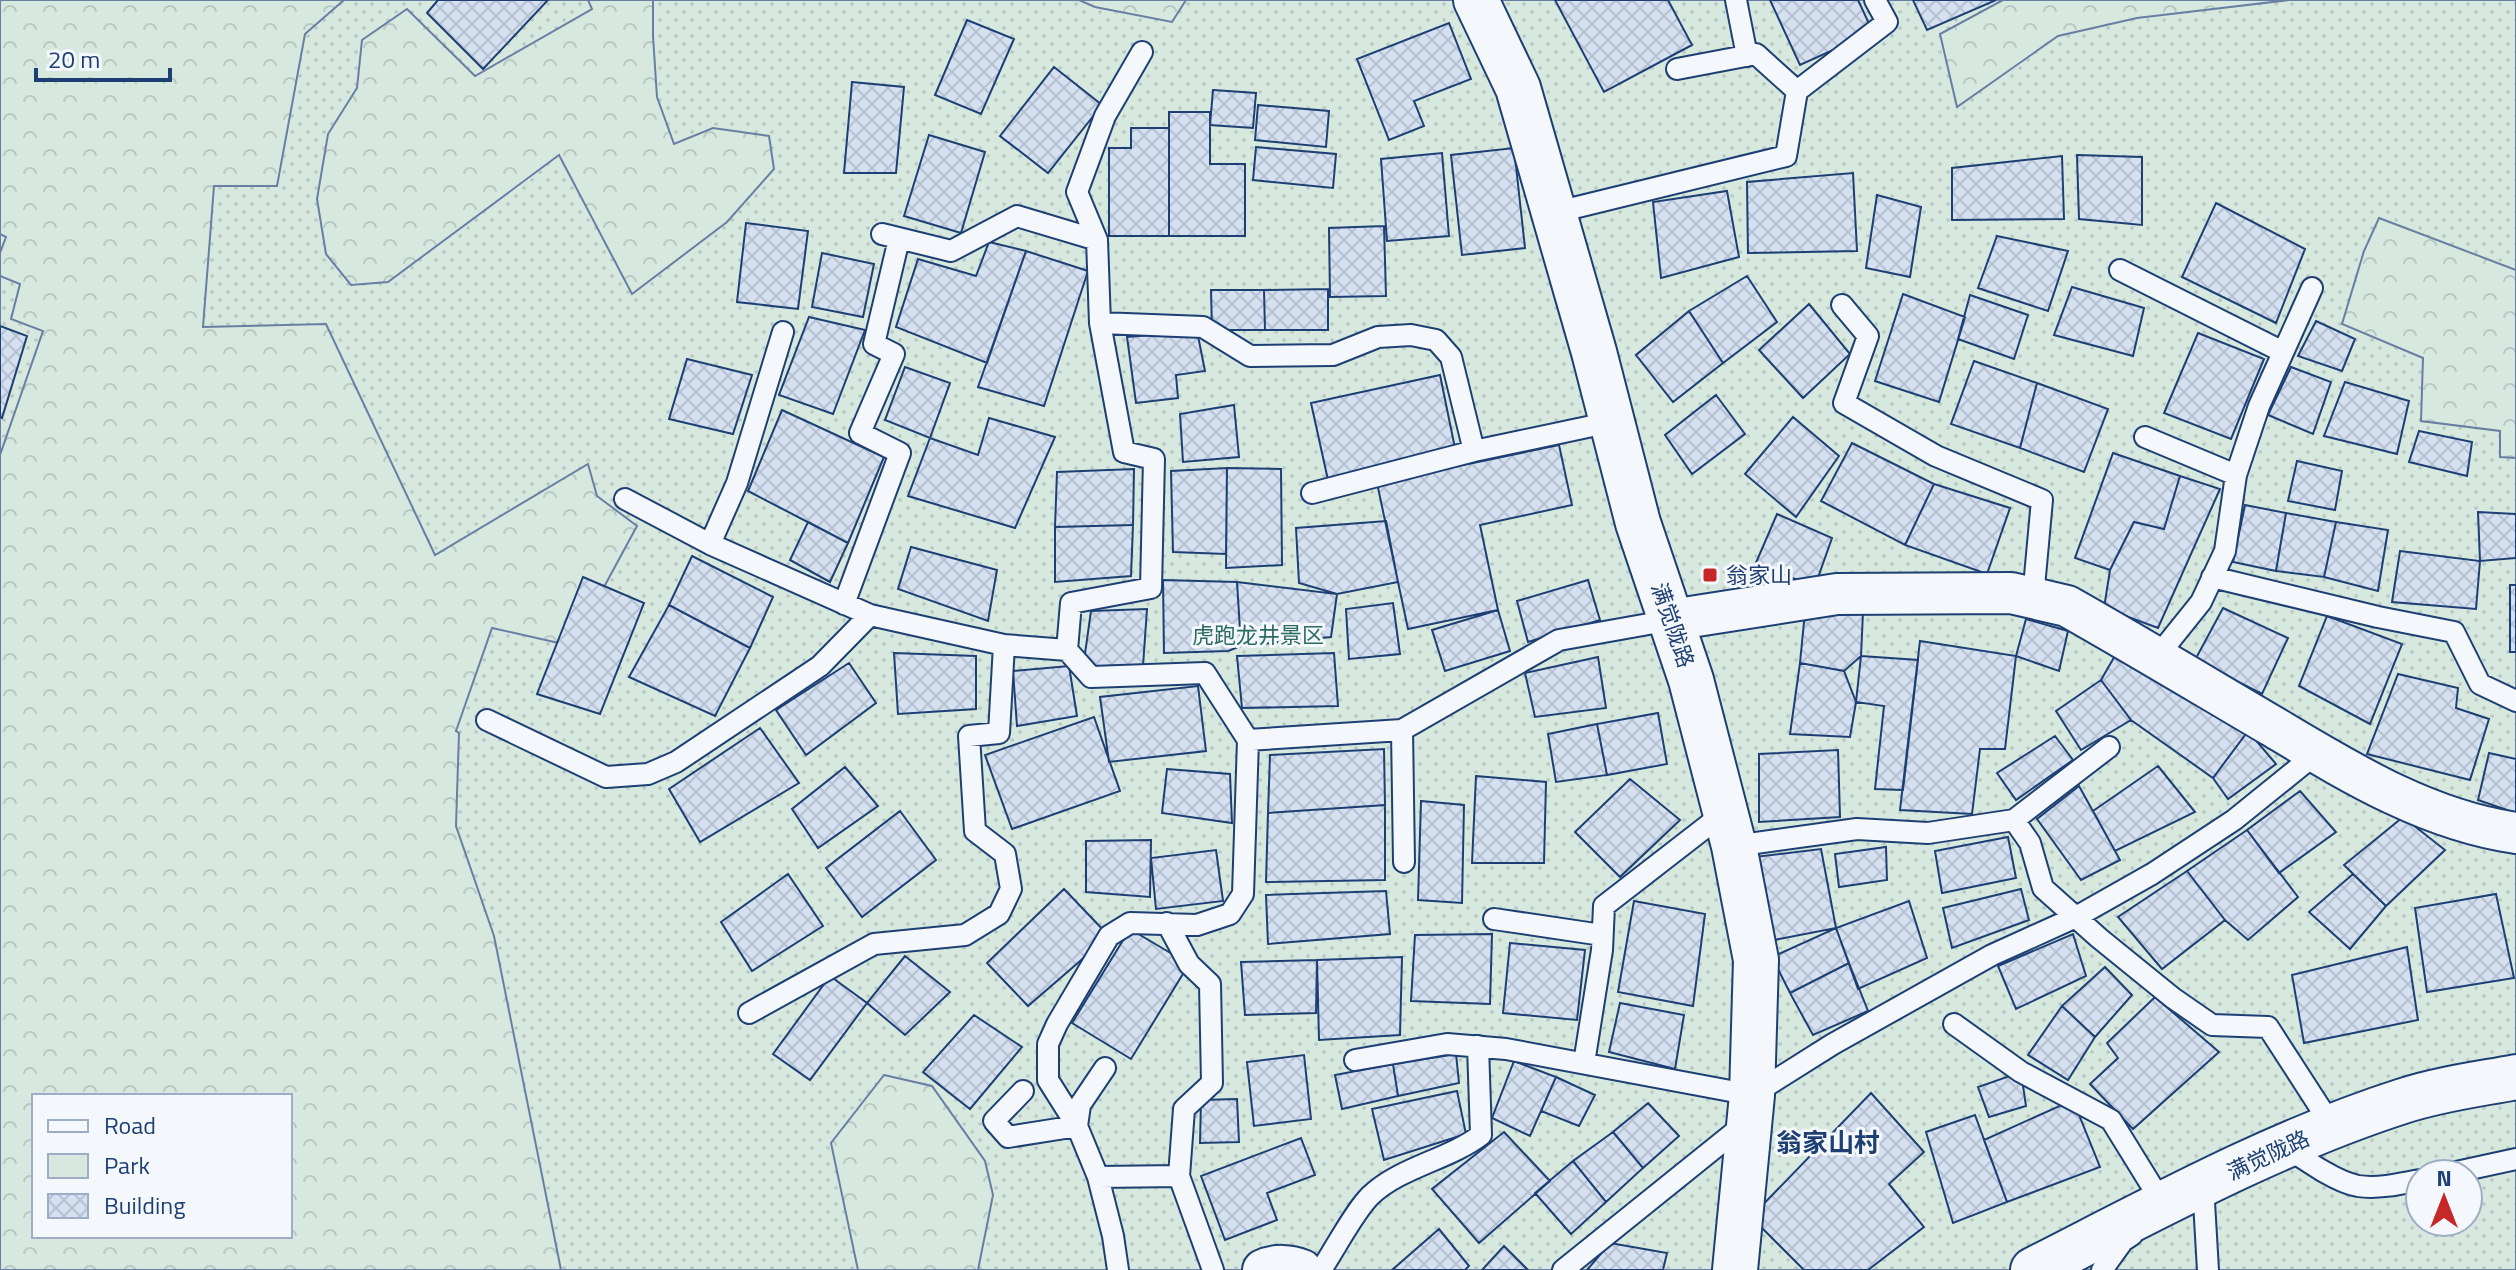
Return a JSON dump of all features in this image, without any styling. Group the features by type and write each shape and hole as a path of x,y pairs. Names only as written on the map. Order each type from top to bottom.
{"street":[{"name":"满觉陇路","path":"1476,0 1518,88 1594,352 1638,523 1691,680 1729,829 1756,960 1751,1107 1735,1270"},
{"path":"1671,620 1837,594 2011,593 2067,606 2372,785 2437,814 2485,829 2516,833"},
{"name":"满觉陇路","path":"2033,1270 2163,1204 2332,1126 2406,1100 2516,1077"},
{"path":"1263,1270 1270,1266 1293,1266 1302,1270"}],"lane":[{"path":"1736,0 1747,56"},
{"path":"1553,213 1786,156 1797,91 1887,22 1875,0"},
{"path":"1067,650 1071,603 1151,588 1154,459 1124,452 1100,323 1097,240 1077,192 1105,116 1142,52"},
{"path":"1677,69 1756,54 1797,91"},
{"path":"844,604 900,453 860,433 894,354 874,344 891,237 951,251 1017,216 1097,240"},
{"path":"2120,270 2283,352"},
{"path":"2156,658 2201,602 2225,551 2236,475 2259,406 2312,288"},
{"path":"1842,305 1868,336 1844,403 1936,456 2042,500 2033,598"},
{"path":"1100,323 1203,327 1250,356 1333,355 1378,337 1411,335 1436,340 1451,357 1474,451"},
{"path":"710,544 737,483 783,332"},
{"path":"1312,493 1474,451 1611,422"},
{"path":"2145,437 2236,475"},
{"path":"625,499 710,544 870,615 1004,645 1067,650 1091,677 1205,673 1248,740 1243,894 1230,914 1197,925 1130,923 1109,936 1048,1044 1048,1080 1077,1126 1098,1177 1118,1270"},
{"path":"2212,577 2454,632 2480,684 2516,701"},
{"path":"487,720 606,777 648,774 676,762 820,666 870,615"},
{"path":"1248,740 1402,730 1559,640 1671,620"},
{"path":"749,1013 874,944 965,935 999,914 1011,889 1005,854 975,831 969,736 999,733 1004,645"},
{"path":"1402,730 1404,862"},
{"path":"1584,1063 1604,906 1729,829 1857,829 1928,833 2014,820 2109,747"},
{"path":"1563,1270 1751,1107 1833,1044 1992,955 2076,917 2152,874 2234,820 2317,753"},
{"path":"2014,820 2030,843 2043,888 2173,998 2212,1025 2268,1027 2332,1126"},
{"path":"1494,919 1602,935"},
{"path":"1167,923 1189,964 1210,984 1212,1083 1184,1109 1179,1176 1213,1270"},
{"path":"1954,1024 2021,1072 2111,1120 2169,1213 2123,1241 2102,1270"},
{"path":"1355,1060 1447,1044 1506,1049 1584,1063 1751,1107"},
{"path":"1321,1270 1369,1197 1391,1181 1465,1146 1481,1135 1478,1046"},
{"path":"1077,1126 1080,1105 1105,1068"},
{"path":"1023,1091 994,1121 1008,1137 1077,1126"},
{"path":"2286,1147 2311,1164 2357,1186 2404,1184"},
{"path":"2484,1166 2516,1159"},
{"path":"1098,1177 1179,1176"},
{"path":"2203,1185 2208,1270"}],"green space":[{"name":"虎跑龙井景区","path":"0,0 2516,0 2516,1270 0,1270"},
{"path":"0,0 344,0 305,34 277,186 214,186 203,327 326,324 435,555 588,464 597,496 637,526 572,646 492,628 456,731 459,733 456,826 494,936 561,1270 0,1270 0,455 43,331 11,319 20,284 0,276 0,253 6,237 0,234"},
{"path":"588,0 653,0 657,97 674,144 713,128 769,136 774,169 727,222 632,294 559,155 388,282 351,285 326,254 317,199 328,134 357,88 362,40 407,9 475,76 592,9"},
{"path":"1079,0 1186,0 1172,22 1095,7"},
{"path":"2003,0 2289,0 2137,18 2058,36 1957,107 1940,34"},
{"path":"2379,218 2516,270 2516,458 2500,457 2500,431 2421,421 2423,358 2342,324 2364,251"},
{"path":"884,1075 932,1086 985,1161 993,1195 978,1270 858,1270 831,1143"}],"building":[{"path":"438,0 548,0 483,69 427,13"},
{"path":"1555,0 1668,0 1692,45 1604,92"},
{"path":"1770,0 1858,0 1873,32 1800,65"},
{"path":"1913,0 1996,0 1927,30"},
{"path":"967,20 1014,39 981,114 935,95"},
{"path":"1449,23 1471,79 1414,101 1424,126 1389,140 1357,59"},
{"path":"1054,67 1102,105 1048,173 1000,136"},
{"path":"852,82 904,87 896,173 844,173"},
{"path":"1213,90 1256,93 1253,128 1210,125"},
{"path":"1258,105 1329,111 1326,147 1255,140"},
{"path":"1169,112 1210,112 1210,164 1245,164 1245,236 1169,236"},
{"path":"1131,128 1169,128 1169,236 1109,236 1109,148 1131,148"},
{"path":"929,135 985,152 961,233 904,216"},
{"path":"1256,147 1336,154 1333,188 1253,180"},
{"path":"1514,148 1525,248 1462,255 1451,155"},
{"path":"1442,153 1449,236 1387,241 1381,159"},
{"path":"2077,155 2142,157 2142,225 2079,219"},
{"path":"2062,156 2064,219 1952,220 1952,168"},
{"path":"1853,173 1857,251 1748,253 1747,182"},
{"path":"1727,191 1739,257 1661,278 1653,202"},
{"path":"1877,195 1921,207 1910,277 1866,268"},
{"path":"2216,203 2305,249 2276,323 2182,277"},
{"path":"746,223 808,231 798,309 737,302"},
{"path":"1384,226 1386,296 1330,297 1329,228"},
{"path":"1997,236 2068,251 2048,311 1978,288"},
{"path":"989,242 1026,251 987,363 896,327 918,259 976,276"},
{"path":"1026,251 1088,271 1044,406 978,387"},
{"path":"822,253 874,264 863,317 812,307"},
{"path":"1747,276 1777,322 1723,363 1689,311"},
{"path":"2072,287 2144,308 2133,356 2054,335"},
{"path":"1328,289 1328,330 1265,330 1264,290"},
{"path":"1211,290 1264,290 1265,330 1212,330"},
{"path":"1903,294 1965,317 1939,402 1875,381"},
{"path":"1970,295 2028,315 2014,359 1958,339"},
{"path":"1809,304 1850,354 1803,398 1759,350"},
{"path":"1689,311 1723,363 1673,402 1636,355"},
{"path":"809,317 865,330 833,414 779,395"},
{"path":"2316,321 2355,339 2342,371 2298,356"},
{"path":"0,326 27,336 2,418 0,417"},
{"path":"1197,331 1205,371 1176,375 1178,398 1136,403 1127,337"},
{"path":"2198,333 2264,359 2231,439 2164,413"},
{"path":"687,359 752,375 733,434 669,419"},
{"path":"1974,361 2037,383 2020,448 1951,424"},
{"path":"905,367 950,383 930,438 885,420"},
{"path":"2291,367 2331,382 2313,434 2268,415"},
{"path":"1440,375 1456,453 1328,480 1311,403"},
{"path":"2345,382 2409,401 2397,454 2324,436"},
{"path":"2037,383 2108,409 2084,472 2020,448"},
{"path":"1716,395 1745,434 1692,474 1665,435"},
{"path":"1234,405 1239,457 1183,462 1180,414"},
{"path":"782,410 884,457 848,543 748,491"},
{"path":"1793,417 1839,456 1796,517 1745,474"},
{"path":"989,418 1055,437 1015,528 908,496 930,438 978,455"},
{"path":"2419,431 2472,442 2467,476 2409,462"},
{"path":"1852,443 1934,484 1905,545 1821,501"},
{"path":"1559,445 1572,505 1480,525 1498,610 1408,629 1377,483"},
{"path":"2113,453 2180,476 2164,529 2134,522 2110,570 2075,558"},
{"path":"2297,461 2342,471 2335,510 2288,501"},
{"path":"1227,468 1226,554 1173,552 1171,471"},
{"path":"1227,468 1281,469 1282,565 1226,568"},
{"path":"1134,469 1133,525 1055,527 1057,472"},
{"path":"2180,476 2220,489 2158,628 2104,608 2110,570 2134,522 2164,529"},
{"path":"1934,484 2010,508 1987,574 1905,545"},
{"path":"2245,505 2286,513 2276,571 2233,562"},
{"path":"2478,512 2516,514 2516,558 2480,561"},
{"path":"2286,513 2336,522 2324,577 2276,571"},
{"path":"1777,514 1832,538 1815,586 1755,565"},
{"path":"1386,521 1398,582 1337,594 1299,583 1296,528"},
{"path":"808,522 848,543 830,582 790,560"},
{"path":"2336,522 2388,530 2378,591 2324,577"},
{"path":"1133,525 1131,576 1055,582 1055,527"},
{"path":"911,547 997,570 988,621 898,589"},
{"path":"2400,551 2480,561 2476,609 2392,602"},
{"path":"692,556 773,597 750,648 669,605"},
{"path":"583,577 644,603 600,714 537,694"},
{"path":"1163,580 1237,582 1241,646 1228,651 1164,653"},
{"path":"1588,580 1600,620 1528,642 1517,601"},
{"path":"1237,582 1337,594 1331,637 1241,646"},
{"path":"2510,585 2516,585 2516,652 2510,652"},
{"path":"1393,603 1400,654 1349,659 1346,609"},
{"path":"669,605 750,648 715,716 629,677"},
{"path":"2223,608 2288,638 2262,694 2195,660"},
{"path":"1147,609 1143,666 1083,668 1091,611"},
{"path":"1498,610 1510,651 1445,671 1432,630"},
{"path":"1805,612 1863,612 1861,656 1844,671 1800,663"},
{"path":"2327,616 2402,644 2370,724 2299,686"},
{"path":"2026,619 2068,631 2059,671 2016,656"},
{"path":"1920,641 2016,656 2005,749 1980,749 1972,814 1900,810"},
{"path":"894,653 976,656 976,709 898,714"},
{"path":"1334,653 1338,706 1242,708 1237,656"},
{"path":"2116,654 2248,731 2213,778 2131,720 2101,680"},
{"path":"1861,656 1918,660 1903,790 1875,789 1884,706 1856,702"},
{"path":"1598,657 1606,708 1535,717 1525,673"},
{"path":"849,663 876,703 806,755 776,710"},
{"path":"1800,663 1844,671 1856,702 1850,737 1790,734"},
{"path":"1069,666 1077,716 1017,726 1013,671"},
{"path":"2398,674 2458,688 2456,708 2489,719 2470,780 2367,754"},
{"path":"2101,680 2131,720 2081,750 2056,711"},
{"path":"1198,686 1206,751 1109,762 1100,697"},
{"path":"1658,713 1667,764 1607,775 1597,724"},
{"path":"1094,717 1120,791 1012,829 985,755"},
{"path":"1597,724 1607,775 1556,782 1548,734"},
{"path":"760,728 799,783 700,842 669,789"},
{"path":"2248,731 2276,764 2228,799 2213,778"},
{"path":"2055,736 2073,760 2016,800 1997,773"},
{"path":"1384,749 1385,805 1268,813 1270,755"},
{"path":"1838,750 1840,817 1759,822 1759,754"},
{"path":"2489,753 2516,759 2516,813 2478,800"},
{"path":"2158,766 2195,812 2115,851 2093,811"},
{"path":"845,767 878,806 818,848 792,809"},
{"path":"1167,769 1230,774 1232,823 1162,813"},
{"path":"1476,776 1546,782 1544,863 1472,863"},
{"path":"1630,779 1680,820 1620,877 1575,832"},
{"path":"2079,786 2120,860 2081,880 2037,819"},
{"path":"2300,791 2336,832 2279,873 2247,830"},
{"path":"1421,801 1464,805 1462,903 1418,900"},
{"path":"1385,805 1385,880 1266,882 1268,813"},
{"path":"900,811 936,860 862,917 826,868"},
{"path":"2403,817 2445,850 2386,906 2344,865"},
{"path":"2247,830 2298,897 2248,940 2225,920 2187,871"},
{"path":"2008,837 2016,878 1942,893 1935,851"},
{"path":"1151,840 1150,897 1086,892 1086,841"},
{"path":"1886,847 1887,880 1839,887 1835,854"},
{"path":"1821,849 1836,928 1769,941 1754,857"},
{"path":"1216,850 1223,901 1156,909 1151,858"},
{"path":"2187,871 2225,920 2162,969 2118,917"},
{"path":"788,874 823,926 752,971 721,922"},
{"path":"2353,874 2386,906 2350,949 2309,912"},
{"path":"1064,889 1109,936 1028,1006 987,963"},
{"path":"2021,889 2029,920 1952,948 1943,908"},
{"path":"1386,891 1390,934 1268,944 1266,895"},
{"path":"2496,894 2514,978 2427,992 2415,908"},
{"path":"1634,901 1705,914 1693,1006 1618,992"},
{"path":"1909,901 1927,958 1858,989 1836,928"},
{"path":"1836,928 1849,963 1790,993 1772,957"},
{"path":"1130,929 1189,964 1131,1059 1072,1023"},
{"path":"1492,934 1490,1004 1411,1001 1415,935"},
{"path":"2073,934 2086,976 2016,1009 1998,966"},
{"path":"1510,943 1585,950 1577,1020 1503,1013"},
{"path":"2407,947 2418,1020 2304,1043 2292,975"},
{"path":"905,956 950,992 905,1035 867,1003"},
{"path":"1402,957 1400,1035 1319,1040 1317,960"},
{"path":"1317,960 1316,1013 1245,1015 1241,962"},
{"path":"1849,963 1868,1011 1813,1035 1790,993"},
{"path":"2105,967 2132,995 2095,1037 2062,1006"},
{"path":"830,976 867,1003 810,1080 773,1054"},
{"path":"2155,997 2219,1052 2133,1129 2090,1084 2118,1058 2107,1043"},
{"path":"1620,1003 1684,1015 1675,1069 1609,1052"},
{"path":"2062,1006 2095,1037 2068,1080 2028,1055"},
{"path":"974,1015 1022,1047 970,1109 923,1072"},
{"path":"1456,1054 1459,1083 1398,1096 1393,1064"},
{"path":"1304,1055 1311,1119 1254,1126 1247,1062"},
{"path":"1514,1061 1556,1077 1530,1136 1492,1118"},
{"path":"1393,1064 1398,1096 1342,1109 1335,1075"},
{"path":"2021,1072 2026,1106 1989,1117 1978,1087"},
{"path":"1556,1077 1595,1095 1579,1126 1541,1111"},
{"path":"1457,1091 1466,1134 1384,1160 1372,1109"},
{"path":"1871,1093 1924,1152 1889,1184 1924,1227 1868,1270 1804,1270 1751,1217"},
{"path":"1237,1099 1239,1142 1200,1143 1201,1100"},
{"path":"2073,1100 2100,1167 2007,1202 1984,1140"},
{"path":"1648,1103 1679,1136 1643,1168 1613,1132"},
{"path":"1975,1115 2007,1202 1953,1223 1926,1132"},
{"path":"1504,1132 1550,1181 1479,1243 1432,1189"},
{"path":"1613,1132 1643,1168 1606,1202 1573,1161"},
{"path":"1301,1138 1315,1175 1267,1193 1277,1220 1225,1240 1201,1176"},
{"path":"1573,1161 1606,1202 1571,1234 1535,1193"},
{"path":"1439,1229 1469,1266 1465,1270 1392,1270"},
{"path":"1610,1243 1667,1253 1663,1270 1587,1270"},
{"path":"1504,1246 1528,1270 1482,1270"}],"place":[{"name":"翁家山","path":"1710,575"}],"district":[{"name":"翁家山村","path":"1828,1143"}]}
